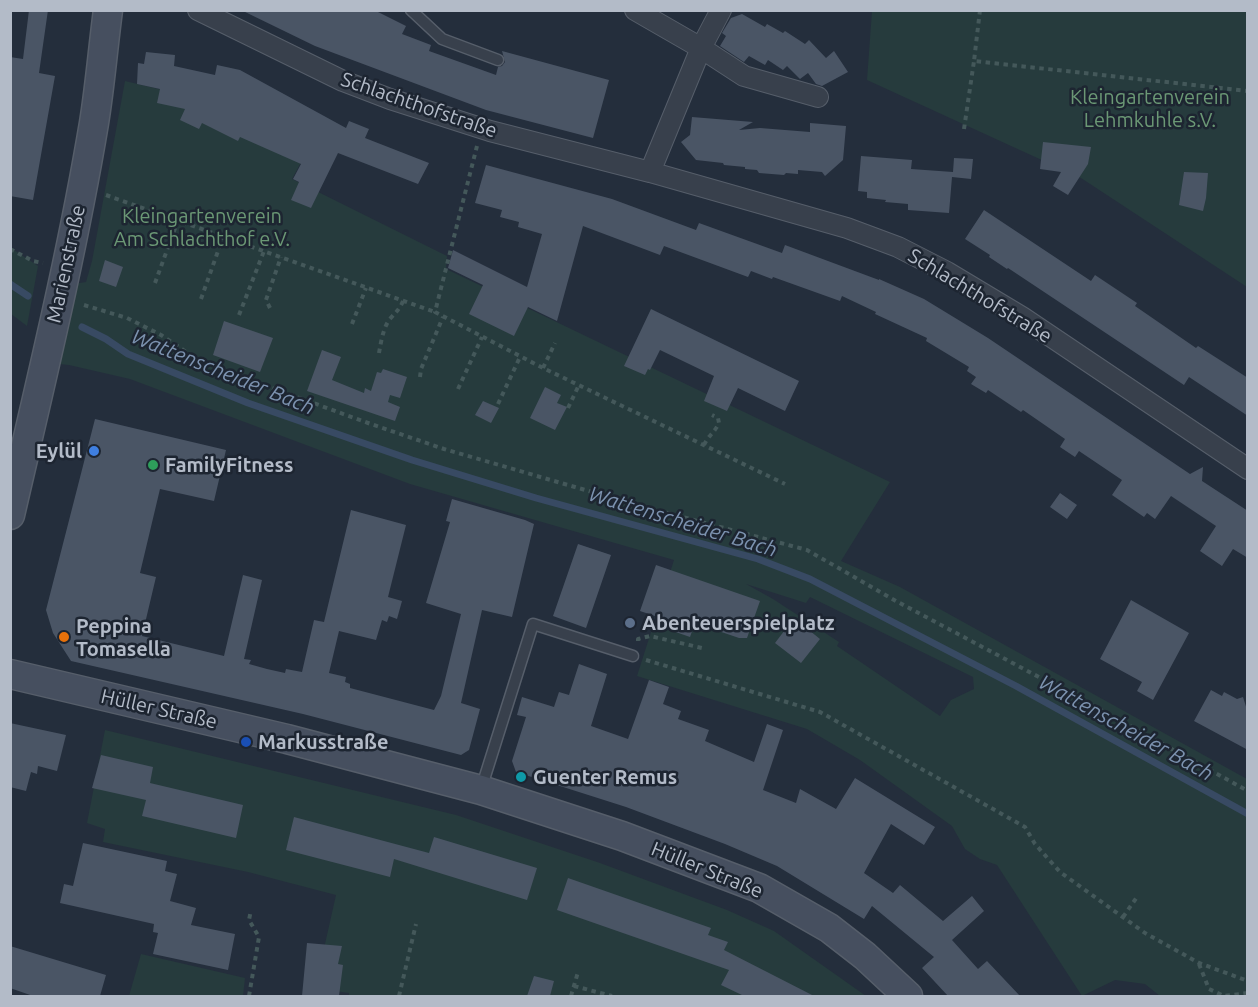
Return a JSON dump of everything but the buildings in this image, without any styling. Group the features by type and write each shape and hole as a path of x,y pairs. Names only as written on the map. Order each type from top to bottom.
{"street":[{"name":"Marienstraße","path":"10,515 66,268 94,123 108,10"},
{"name":"Schlachthofstraße","path":"198,10 344,81 390,99 481,128 650,172 847,228 898,247 1022,317 1248,469"},
{"path":"635,10 744,76 818,96"},
{"path":"650,172 701,48 721,10"},
{"name":"Hüller Straße","path":"10,674 277,736 481,790 622,836 759,888 829,928 865,956 908,996"}],"lane":[{"path":"411,10 442,39 498,60"},
{"path":"481,790 533,624 633,656"}],"path":[{"path":"964,129 980,10"},
{"path":"974,61 1248,91"},
{"path":"435,312 481,128"},
{"path":"106,195 435,312 520,357 785,484"},
{"path":"155,283 178,220"},
{"path":"201,299 223,237"},
{"path":"10,249 33,261 66,268"},
{"path":"239,315 264,251"},
{"path":"270,308 266,300 281,257"},
{"path":"352,324 366,287"},
{"path":"59,299 127,318 161,335 201,362 444,449 630,503 807,550 896,601 1248,791"},
{"path":"379,353 389,321 399,311 403,300"},
{"path":"420,377 421,369 443,317"},
{"path":"458,389 483,337"},
{"path":"543,368 555,343"},
{"path":"498,404 520,357"},
{"path":"568,408 579,385"},
{"path":"704,445 708,436 716,432 719,423 718,418 712,415"},
{"path":"650,636 702,648"},
{"path":"633,656 820,712 1025,827 1035,844 1060,872 1145,933 1199,963 1248,981"},
{"path":"1123,917 1137,897"},
{"path":"249,996 259,936 249,920 250,910"},
{"path":"399,996 416,924"},
{"path":"1199,963 1209,989 1224,996 1248,993"},
{"path":"572,996 578,972"},
{"path":"574,986 612,996"}],"green space":[{"name":"Kleingartenverein Lehmkuhle s.V.","path":"872,11 1247,11 1247,287 1081,178 867,80"},
{"name":"Kleingartenverein Am Schlachthof e.V.","path":"125,81 213,102 306,153 292,179 447,256 446,269 890,482 841,561 900,587 1247,779 1247,996 1160,996 1145,984 1115,980 1082,996 997,865 980,859 965,849 952,826 860,760 807,729 637,676 674,560 410,484 130,379 69,365 49,363 67,285 86,282 92,261","holes":["746,584 806,603 810,597 973,677 974,689 951,700 940,716 837,646 839,642"]},
{"path":"11,248 38,266 27,326 11,314"},
{"path":"105,730 456,815 600,863 727,910 774,931 866,996 349,996 349,993 321,989 325,944 336,895 248,872 103,842 105,829 87,823"},
{"path":"141,954 245,978 243,996 129,996"}],"waterway":[{"name":"Wattenscheider Bach","path":"10,284 28,296"},
{"name":"Wattenscheider Bach","path":"82,327 128,354 248,403 412,460 536,498 758,559 810,579 1016,686 1248,814"}],"place":[{"name":"Eylül","path":"94,451"},
{"name":"FamilyFitness","path":"153,465"},
{"name":"Abenteuerspielplatz","path":"630,623"},
{"name":"Peppina Tomasella","path":"64,637"},
{"name":"Markusstraße","path":"246,742"},
{"name":"Guenter Remus","path":"521,777"}]}
